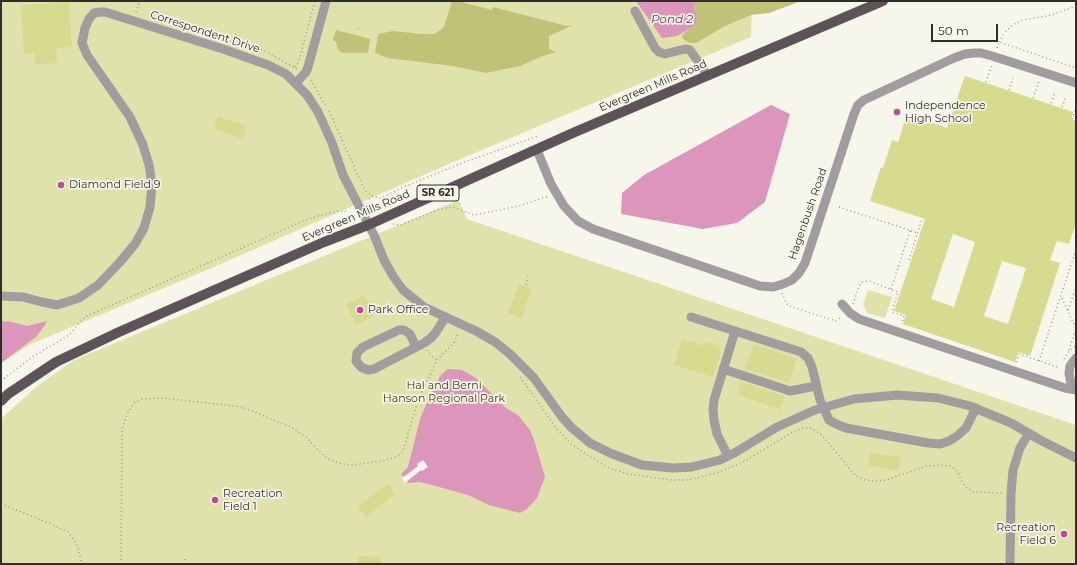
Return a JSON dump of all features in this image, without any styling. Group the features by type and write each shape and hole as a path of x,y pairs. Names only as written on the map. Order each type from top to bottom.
{"main road":[{"name":"Evergreen Mills Road","path":"1,401 8,394 41,371 76,352 324,242 368,225 537,150 883,1"}],"street":[{"path":"296,83 308,67 326,1"},
{"path":"635,11 655,48 659,52 665,54 684,49 690,50 708,76"},
{"name":"Correspondent Drive","path":"1,296 24,297 52,305 74,300 89,292 104,280 120,262 144,228 150,207 152,184 149,165 139,135 130,117 87,55 82,43 85,28 89,19 94,14 105,12 210,44 286,74 314,103 332,143 343,175 384,260 403,290 442,321 476,331 495,342 510,354 534,378 571,428 590,443 610,453 642,465 673,468 692,467 720,460 791,420 823,407 854,399 897,395 938,398 976,408 1011,423 1076,458"},
{"name":"Hagenbush Road","path":"537,150 551,184 564,206 578,221 592,230 760,286 773,286 792,280 799,273 805,263 854,114 858,105 864,100 954,58 965,54 974,53 987,54 1076,83"},
{"path":"842,304 858,319 1061,387 1076,390"},
{"path":"692,317 801,352 808,358 812,367 816,386 829,420 846,428 940,444 953,439 966,428 976,408"},
{"path":"420,345 410,334 404,330 399,330 363,347 357,353 356,361 361,367 368,370 374,369 420,345 431,338 442,321"},
{"path":"728,456 717,434 713,410 714,400 735,330"},
{"path":"1076,358 1070,366 1069,373 1071,383 1076,390"},
{"path":"723,369 790,391 816,386"},
{"path":"1010,564 1010,494 1013,470 1016,458 1029,433"}],"path":[{"path":"134,21 140,1"},
{"path":"295,67 299,61 314,1"},
{"path":"999,42 1014,24 1024,20 1052,15 1076,6"},
{"path":"358,30 359,26"},
{"path":"1009,90 1013,78"},
{"path":"1051,104 1055,92"},
{"path":"1062,107 1066,96"},
{"path":"1072,119 1076,108"},
{"path":"369,199 372,196 380,198 386,196 399,189 462,163 538,136"},
{"path":"392,224 401,224 445,208 458,208 474,215 519,206 549,196"},
{"path":"838,207 918,234"},
{"path":"1,381 32,357 69,335 87,316 303,221 338,211 346,211"},
{"path":"909,260 922,219"},
{"path":"890,289 910,231"},
{"path":"1039,361 1076,250"},
{"path":"526,285 528,276"},
{"path":"1068,311 1076,288"},
{"path":"1061,297 1076,329 1068,352"},
{"path":"442,321 463,334"},
{"path":"121,564 122,430 127,414 135,402 142,399 163,398 242,407 291,427 306,437 328,459 339,463 349,465 392,459 403,451 419,398 437,360 454,343 460,332"},
{"path":"420,345 437,360"},
{"path":"1014,371 1019,354 1060,368"},
{"path":"516,374 557,429 570,443 609,468 628,474 672,480 687,480 713,474 740,464 793,432 802,428 811,428 822,435 853,474 865,480 886,480 926,466 942,465 951,466 958,472 966,487 973,492 1010,494"},
{"path":"1,504 52,524 68,532 76,542 82,564"},
{"path":"185,564 186,559"}],"green space":[{"path":"1,1 752,1 751,37 451,163 207,270 31,344 1,363"},
{"path":"452,1 458,1 492,10 493,7 567,26 573,25 549,36 549,49 556,52 520,66 486,73 453,66 388,58 375,53 378,34 393,31 435,34 444,27"},
{"path":"697,1 801,1 769,13 751,15 725,26 696,43 690,43 684,40 682,36 694,26 695,3"},
{"path":"336,30 370,39 368,53 343,53 338,50 336,42 333,40"},
{"name":"Hal and Berni Hanson Regional Park","path":"459,200 467,219 1076,425 1076,564 1,564 1,419 36,387 74,360"},
{"path":"868,290 892,297 885,318 867,313 863,305"}],"water":[{"name":"Pond 2","path":"636,1 697,1 694,9 697,16 694,26 677,36 662,38"},
{"path":"771,105 790,114 765,202 737,223 703,229 621,214 622,193 644,175"},
{"path":"1,321 27,326 47,321 36,337 1,363"},
{"path":"448,369 462,370 476,378 506,408 518,415 530,430 545,477 537,498 527,509 520,513 489,505 468,495 432,485 419,482 408,483 401,474 408,467 420,419 427,403 440,376"}],"pier":[{"path":"423,460 428,467 422,471 421,470 405,483 402,478 418,466 417,464"}],"building":[{"path":"69,2 72,47 56,48 57,63 35,65 34,53 24,55 21,5"},
{"name":"Independence High School","path":"965,76 1073,112 1071,119 1076,121 1076,223 1069,244 1057,241 1050,260 1060,263 1030,356 1018,352 1015,362 903,324 906,315 894,311 925,219 870,201 892,140 898,142 907,114 947,128","holes":["953,234 975,242 954,307 931,299","1002,261 1026,268 1008,324 984,316"]},
{"path":"217,117 247,125 243,139 214,129"},
{"path":"519,284 531,288 522,318 508,313"},
{"name":"Park Office","path":"364,295 374,316 356,325 346,304"},
{"path":"682,339 705,346 706,342 720,346 719,351 721,352 713,377 674,365"},
{"path":"754,344 797,359 789,383 745,369"},
{"path":"741,382 785,396 780,409 737,395"},
{"path":"870,452 901,457 898,471 868,465"},
{"path":"388,484 395,494 366,517 358,506"},
{"path":"358,556 381,557 381,564 358,564"}],"place":[{"name":"Independence High School","path":"897,112"},
{"name":"Diamond Field 9","path":"61,185"},
{"name":"Park Office","path":"360,310"},
{"name":"Recreation Field 1","path":"215,500"},
{"name":"Recreation Field 6","path":"1064,534"}]}
